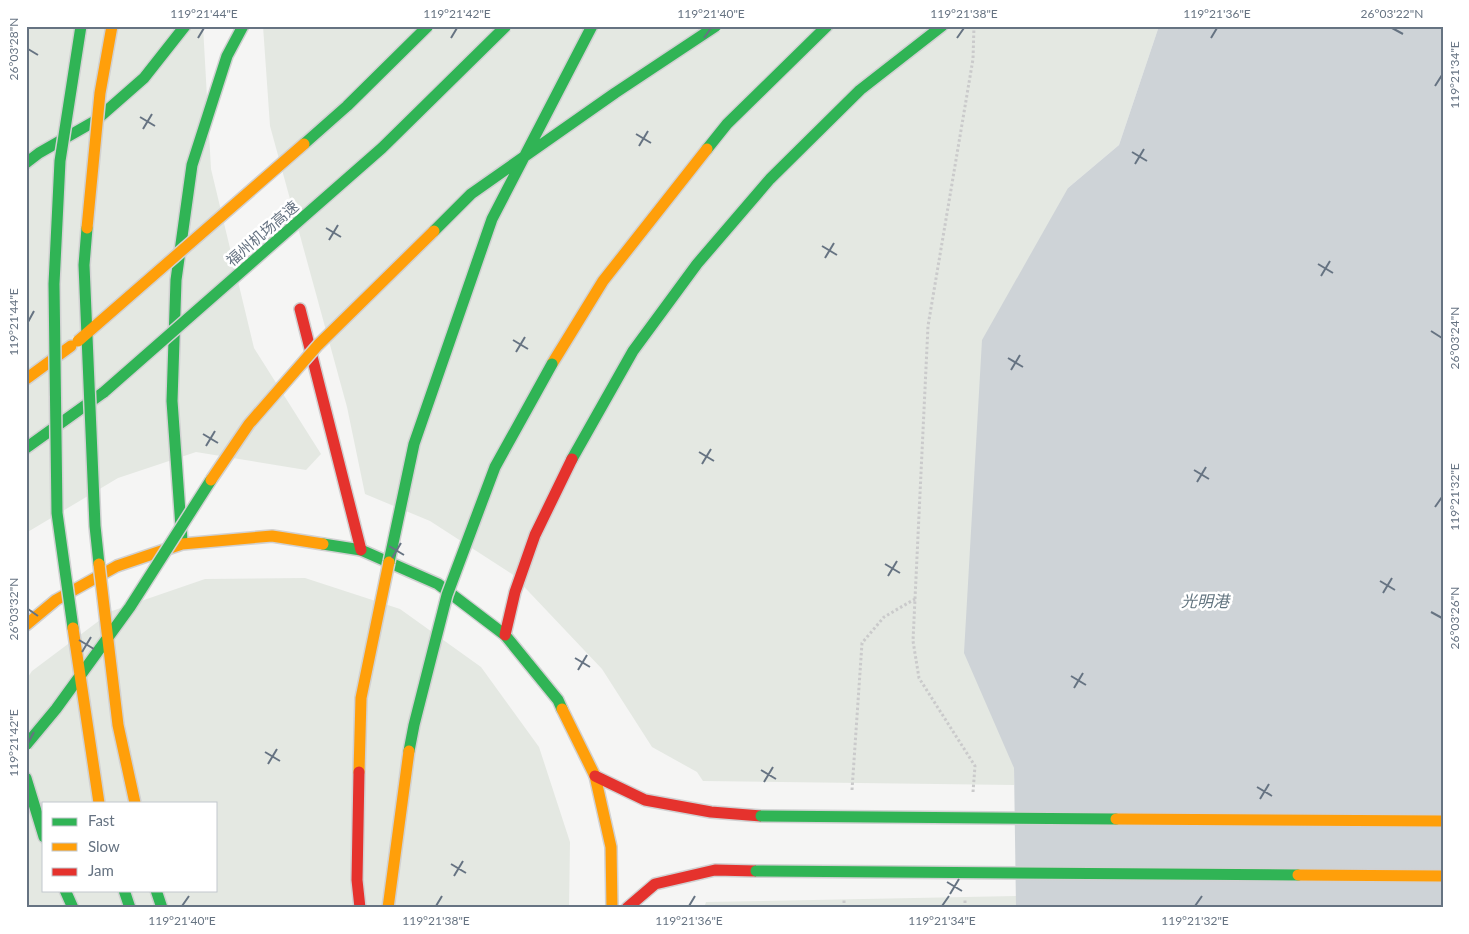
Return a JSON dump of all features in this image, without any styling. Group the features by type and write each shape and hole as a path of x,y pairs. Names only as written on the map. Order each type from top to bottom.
{"main road":[{"path":"81,26 60,161 55,255 57,503 99,802"},
{"path":"112,26 100,93 84,265 95,526 118,725 135,802"},
{"path":"26,163 39,153 95,121 144,78 185,26"},
{"path":"182,544 172,401 176,280 192,165 226,56 243,26"},
{"path":"26,379 71,346 347,106 428,26"},
{"name":"福州机场高速","path":"26,448 104,392 324,199 382,148 506,26"},
{"path":"360,908 357,880 361,698 414,444 492,219 592,26"},
{"path":"26,745 56,709 130,607 185,519 249,424 318,345 471,194 615,93 716,26"},
{"path":"388,908 404,782 414,725 447,595 495,467 552,364 609,274 727,124 826,26"},
{"path":"505,635 515,592 536,535 577,448 634,351 696,264 770,179 860,90 942,26"},
{"path":"300,309 361,550"},
{"path":"26,626 56,600 117,566 182,544 272,536 361,550 438,584 505,635 558,700 595,776 611,847 612,908"},
{"path":"595,776 645,800 712,812 761,816 1443,820"},
{"path":"26,778 42,830"},
{"path":"627,908 655,884 715,870 1443,876"},
{"path":"66,892 73,908"},
{"path":"125,892 130,908"},
{"path":"157,892 162,908"}],"path":[{"path":"919,678 913,641 928,326 973,60 974,26"},
{"path":"852,791 862,643 884,617 915,598"},
{"path":"844,908 845,888"}],"shaded area":[{"path":"26,26 203,26 211,169 254,348 321,454 306,470 196,452 118,478 26,533"},
{"path":"263,26 1159,26 1119,145 1068,188 1014,768 1014,785 703,781 697,772 652,747 602,669 512,574 430,521 365,494 347,407 270,126"},
{"path":"305,578 400,609 481,667 539,747 570,842 569,908 26,908 26,680 32,671 112,611 205,579"},
{"path":"1016,896 1016,908 704,908 706,902"}],"water":[{"name":"光明港","path":"1159,26 1443,26 1443,908 1016,908 1014,768 964,653 982,340 1068,188 1119,145"}],"traffic: fast":[{"path":"73,628 57,513 54,284 60,161 81,26"},
{"path":"26,163 39,153 95,121 144,78 185,26"},
{"path":"182,541 172,401 176,280 192,165 227,56 243,26"},
{"path":"304,144 347,106 428,26"},
{"path":"104,392 382,148 506,26"},
{"path":"389,562 414,444 492,219 592,26"},
{"path":"434,231 471,194 615,93 716,26"},
{"path":"707,149 727,124 827,26"},
{"path":"572,459 633,351 697,264 770,179 860,90 942,26"},
{"path":"87,228 84,265 95,526 99,564"},
{"path":"409,751 447,595 495,467 552,364"},
{"path":"26,448 104,392"},
{"path":"26,745 56,709 130,607 211,480"},
{"path":"323,544 361,550 438,584 505,635 558,700 562,709"},
{"path":"26,778 42,830"},
{"path":"761,816 1116,819"},
{"path":"756,871 1298,875"},
{"path":"66,892 73,908"},
{"path":"125,892 130,908"},
{"path":"157,892 162,908"}],"traffic: slow":[{"path":"87,228 100,93 112,26"},
{"path":"78,341 304,144"},
{"path":"552,364 603,281 707,149"},
{"path":"211,480 249,424 318,345 434,231"},
{"path":"26,379 71,346"},
{"path":"26,625 56,600 117,566 182,544 272,536 323,544"},
{"path":"359,772 361,698 389,562"},
{"path":"99,564 118,725 135,802"},
{"path":"73,628 99,802"},
{"path":"562,709 595,776 611,847 612,908"},
{"path":"388,908 409,751"},
{"path":"1116,819 1443,821"},
{"path":"1298,875 1443,876"}],"traffic: jam":[{"path":"300,309 361,550"},
{"path":"505,635 515,592 535,535 572,459"},
{"path":"359,772 357,880 360,908"},
{"path":"595,776 645,800 711,812 761,816"},
{"path":"627,908 655,884 715,870 756,871"}]}
